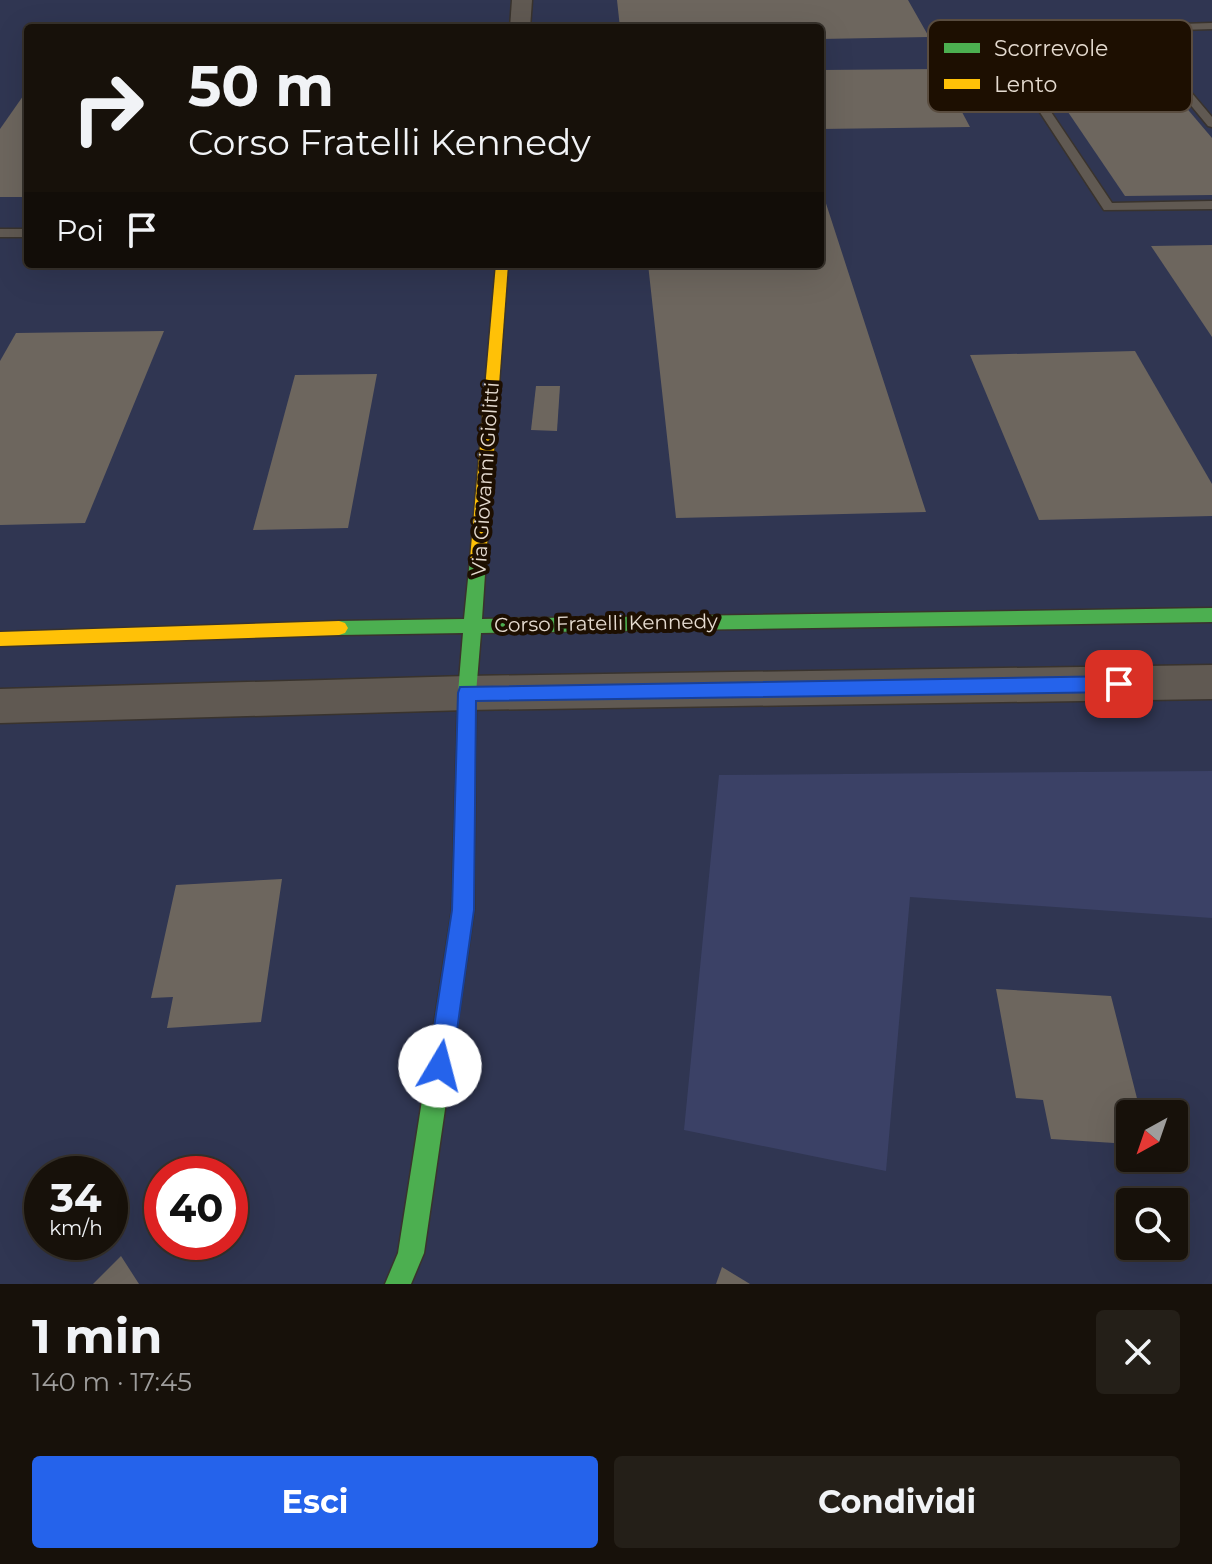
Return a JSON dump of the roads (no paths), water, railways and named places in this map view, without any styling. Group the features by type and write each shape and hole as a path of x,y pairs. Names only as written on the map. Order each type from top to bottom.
{"street":[{"path":"520,24 522,0"},
{"name":"Via Giovanni Giolitti","path":"398,1284 411,1253 463,910 467,693 502,268"},
{"name":"Corso Fratelli Kennedy","path":"0,639 474,624 1212,615"},
{"path":"0,706 467,693 1212,682"}],"lane":[{"path":"1192,27 1212,26"},
{"path":"1192,100 1212,124"},
{"path":"1045,112 1108,207 1212,205"},
{"path":"0,233 24,233"}]}
